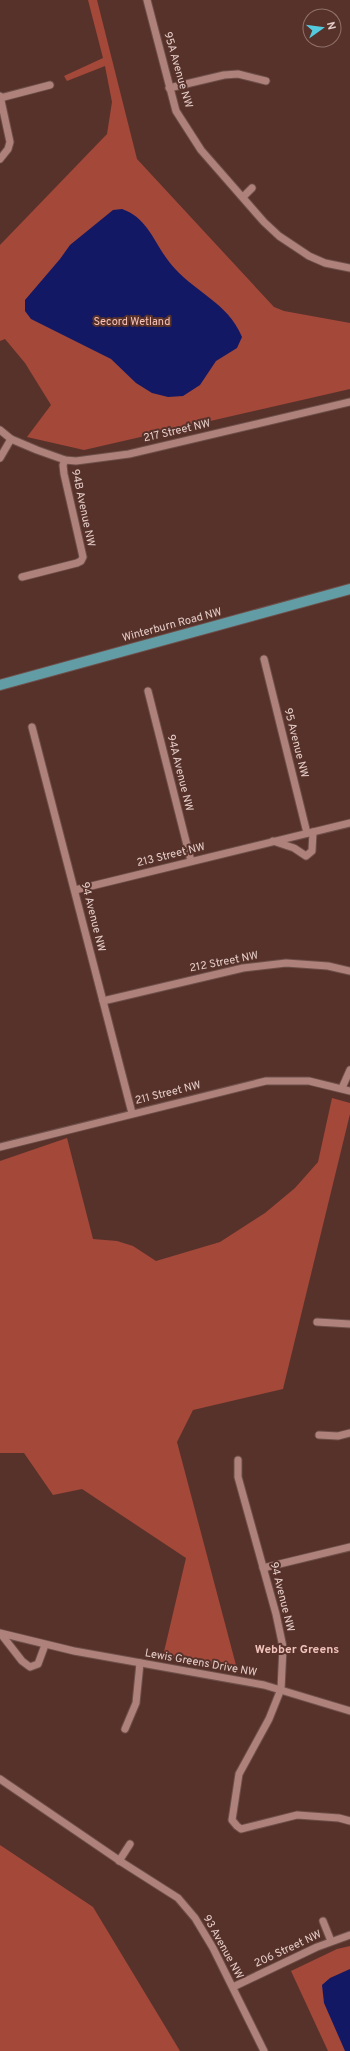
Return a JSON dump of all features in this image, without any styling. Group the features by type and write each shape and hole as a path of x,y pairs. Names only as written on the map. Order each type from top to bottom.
{"main road":[{"name":"Winterburn Road NW","path":"0,685 350,589"}],"street":[{"name":"95A Avenue NW","path":"147,0 176,111 201,150 244,197 264,222 297,250 325,263 350,268"},
{"path":"169,88 224,75 238,74 266,81"},
{"path":"0,159 8,149 10,142 0,97 50,85"},
{"path":"244,197 252,188"},
{"name":"217 Street NW","path":"11,439 65,460 76,461 129,454 350,402"},
{"path":"0,430 11,439 0,458"},
{"name":"94B Avenue NW","path":"22,577 81,561 83,557 63,465 65,460"},
{"name":"95 Avenue NW","path":"264,658 310,832"},
{"name":"94A Avenue NW","path":"148,691 191,861"},
{"name":"94 Avenue NW","path":"32,727 132,1113"},
{"name":"213 Street NW","path":"75,890 350,823"},
{"path":"272,841 294,848 306,856 312,851 310,832"},
{"name":"212 Street NW","path":"103,1001 220,972 263,965 286,963 350,971"},
{"path":"342,1088 350,1070"},
{"name":"211 Street NW","path":"0,1147 132,1113 266,1081 309,1081 350,1091"},
{"path":"317,1322 350,1324"},
{"path":"319,1435 338,1436 350,1433"},
{"name":"94 Avenue NW","path":"238,1460 238,1478 276,1614 283,1647 281,1689 269,1719 239,1774 232,1820 241,1829 297,1815 339,1818 350,1821"},
{"path":"263,1568 350,1546"},
{"name":"Lewis Greens Drive NW","path":"1,1633 45,1645 281,1689 350,1711"},
{"name":"Lewis Greens Drive NW","path":"1,1633 22,1661 30,1667 38,1664 45,1645"},
{"path":"125,1729 136,1703 140,1663"},
{"name":"93 Avenue NW","path":"0,1779 119,1861 178,1898 195,1918 213,1948 264,2051"},
{"path":"119,1861 130,1844"},
{"name":"206 Street NW","path":"323,1921 331,1941"},
{"name":"206 Street NW","path":"233,1987 331,1941 350,1935"}],"green space":[{"name":"Secord Wetland","path":"88,0 97,0 137,159 274,307 284,311 350,323 350,389 84,450 27,437 51,405 25,363 5,339 0,341 0,245 107,134 112,102 105,66 67,81 64,76 103,58"},
{"path":"332,1098 350,1103 350,1114 283,1389 193,1410 177,1442 237,1669 163,1656 186,1558 82,1489 53,1495 24,1453 0,1453 0,1161 67,1138 93,1239 117,1241 133,1246 156,1261 220,1242 265,1213 295,1188 318,1162"},
{"path":"0,1845 93,1907 180,2051 0,2051"},
{"path":"350,1946 350,2051 328,2051 291,1971 337,1949"}],"shaded area":[{"path":"122,209 138,218 150,232 170,263 179,273 228,315 236,325 242,337 237,348 216,361 200,385 183,396 168,397 152,393 136,383 111,359 31,319 25,311 25,300 70,245 113,210"},
{"path":"350,1969 350,2051 345,2051 324,2003 322,1985 330,1978"}],"district":[{"name":"Webber Greens","path":"297,1650"}]}
